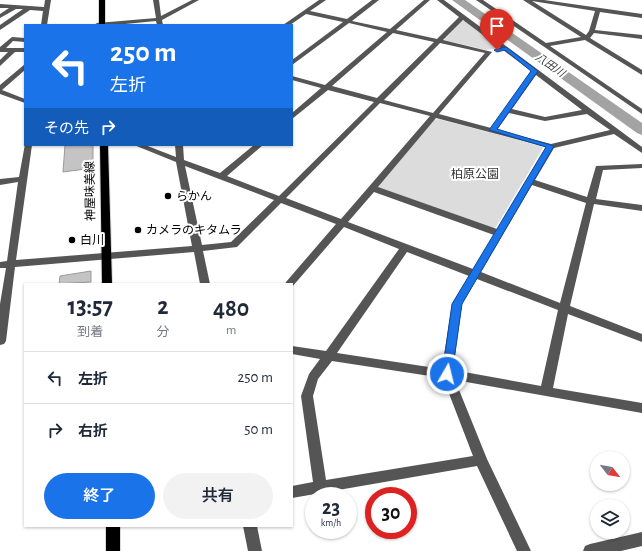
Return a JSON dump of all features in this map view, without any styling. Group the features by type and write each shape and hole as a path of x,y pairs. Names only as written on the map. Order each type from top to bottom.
{"main road":[{"path":"102,0 102,24"},
{"name":"神屋味美線","path":"104,146 107,283"},
{"path":"113,527 113,551"}],"street":[{"path":"44,24 48,0"},
{"path":"156,0 160,22"},
{"path":"121,24 160,22 196,0"},
{"path":"287,24 323,0"},
{"path":"293,63 376,0"},
{"path":"293,116 427,0"},
{"path":"440,0 642,151"},
{"path":"479,0 642,112"},
{"path":"526,0 642,73"},
{"path":"533,0 642,16"},
{"path":"0,6 46,9"},
{"path":"0,16 15,7"},
{"path":"0,28 29,8"},
{"path":"545,45 587,38 592,31 598,10"},
{"path":"305,12 488,52 506,48"},
{"path":"0,265 106,258 234,245 463,17"},
{"path":"592,31 642,38"},
{"path":"0,50 12,39 24,40"},
{"path":"0,50 24,50"},
{"path":"0,64 12,50"},
{"path":"291,283 488,52"},
{"path":"630,66 642,65"},
{"path":"24,67 0,90 24,101"},
{"path":"493,130 535,71"},
{"path":"293,78 550,146 617,131"},
{"path":"631,104 642,102"},
{"path":"507,110 545,119 589,111"},
{"path":"0,340 1,322 28,146"},
{"path":"140,146 476,273 642,338"},
{"path":"179,146 180,162 206,283"},
{"path":"221,177 258,146"},
{"path":"524,551 481,460 447,374 457,304 550,146"},
{"path":"546,392 564,308 599,168 642,166"},
{"path":"0,182 23,179"},
{"path":"530,181 590,201 642,208"},
{"path":"372,188 498,233"},
{"path":"320,486 307,396 313,377 405,247"},
{"path":"293,350 447,374 642,408"},
{"path":"293,492 320,486 481,460"},
{"path":"250,527 255,551"},
{"path":"590,551 642,539"}],"green space":[{"path":"462,21 467,21 500,48 486,50 444,40"},
{"name":"柏原公園","path":"438,119 541,146 543,148 496,227 493,228 379,188 379,186 434,120"}],"building":[{"path":"65,146 93,146 93,168 63,172"},
{"path":"91,271 91,282 59,283 60,276"}],"waterway":[{"name":"八田川","path":"458,0 642,130"}],"place":[{"name":"らかん","path":"168,196"},
{"name":"カメラのキタムラ","path":"138,230"},
{"name":"白川","path":"72,240"}],"route":[{"path":"447,374 457,304 550,146 493,130 535,71 506,48 497,50"}]}
